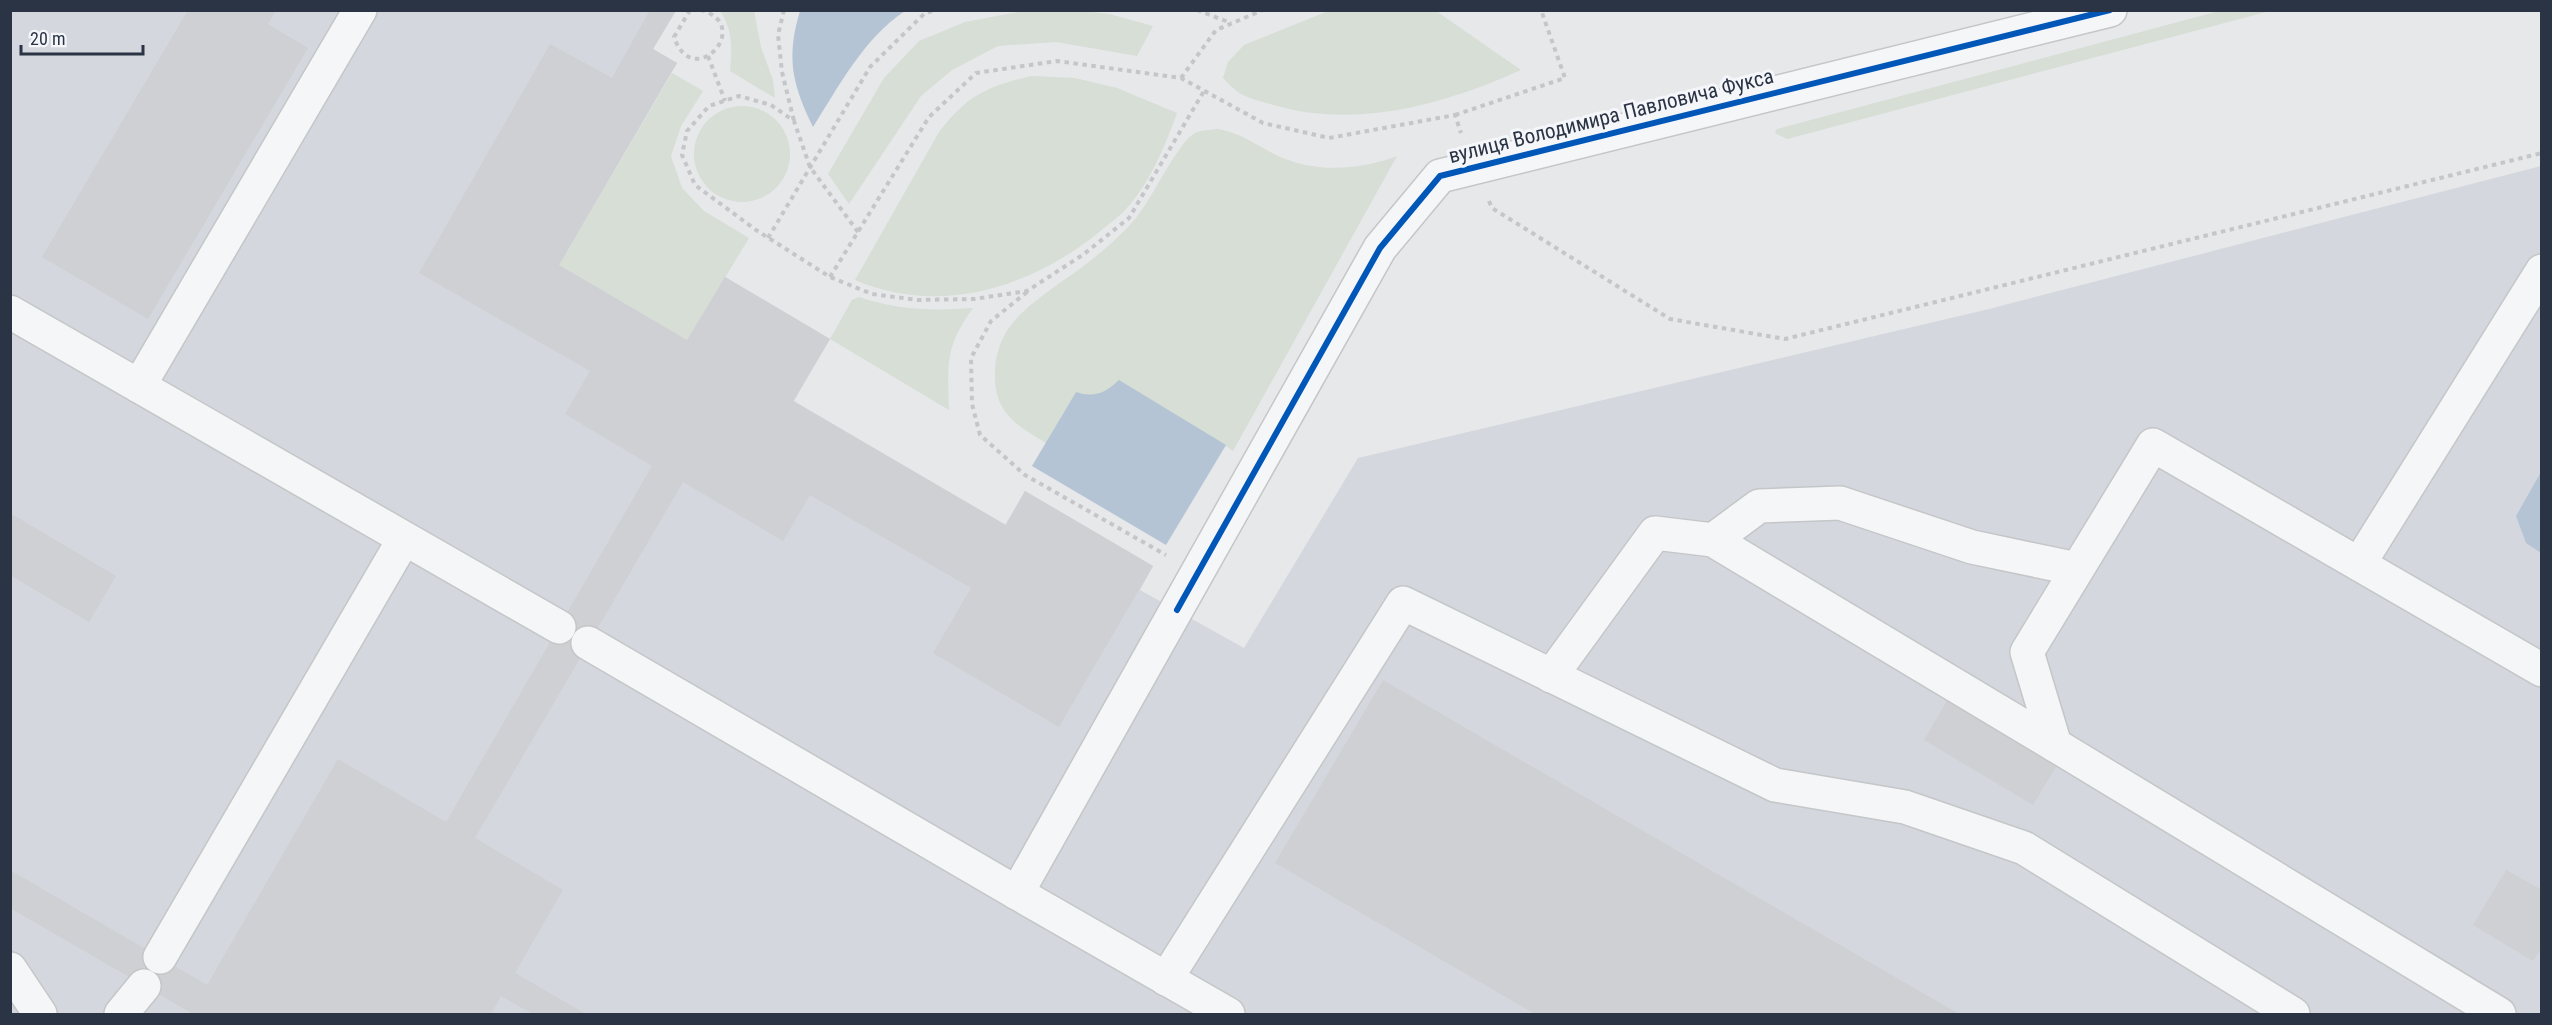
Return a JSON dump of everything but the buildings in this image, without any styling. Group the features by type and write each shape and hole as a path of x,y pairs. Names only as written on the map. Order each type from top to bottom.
{"street":[{"path":"139,386 360,10"},
{"name":"вулиця Володимира Павловича Фукса","path":"1017,893 1380,248 1440,176 2110,10"},
{"path":"2359,564 2541,271"},
{"path":"10,312 559,627"},
{"path":"2055,745 2027,652 2153,445 2541,670"},
{"path":"1713,540 1759,506 1840,503 1972,547 2077,569"},
{"path":"1551,676 1655,532 1713,540 2499,1014"},
{"path":"160,957 404,539"},
{"path":"1166,979 1403,603 1775,784 1905,807 2024,848 2293,1014"},
{"path":"588,643 1228,1014"},
{"path":"10,969 40,1014"},
{"path":"121,1014 144,986"}],"path":[{"path":"691,11 674,37 678,47 693,57 701,58 712,55 721,44 722,32 720,22 713,15 701,10"},
{"path":"784,10 778,35 782,72 794,121 810,167 858,232"},
{"path":"768,238 870,66 925,13 937,10"},
{"path":"1181,78 1216,30 1263,10"},
{"path":"830,277 929,117 976,73 1057,61 1181,78 1263,123 1329,138 1455,116 1565,78 1541,10"},
{"path":"1198,11 1232,23"},
{"path":"708,56 725,101"},
{"path":"1198,573 1025,475 980,435 972,404 971,358 992,321 1027,291 1083,254 1129,218 1204,91"},
{"path":"794,121 771,105 739,96 709,106 687,131 682,155 695,185 768,238 830,277 872,294 918,300 975,299 1027,291"},
{"path":"1455,116 1492,208 1670,319 1785,339 2541,153"}],"shaded area":[{"path":"1028,10 1074,10 1109,14 1153,26 1137,56 1056,42 998,46 952,70 921,96 849,204 828,174 884,78 919,41 965,22"},
{"path":"1331,10 1436,11 1521,70 1461,94 1429,103 1398,110 1334,115 1302,111 1255,100 1244,96 1223,78 1228,62 1244,45"},
{"path":"2223,10 2270,11 1787,139 1775,133 1777,129"},
{"path":"10,11 676,11 653,49 677,63 559,265 687,340 725,277 830,339 794,401 1005,525 1025,491 1153,566 1140,590 1244,648 1358,458 1989,309 2541,166 2541,1014 11,1014"},
{"path":"720,11 754,11 761,47 773,80 775,98 730,71 729,32"},
{"path":"672,73 703,91 681,126 671,156 682,188 704,211 749,238 687,340 559,265"},
{"path":"1031,76 1075,78 1117,88 1177,113 1150,176 1135,199 1098,233 1043,269 1013,282 982,291 919,296 887,291 855,280 939,132 949,119 979,94 1002,84"},
{"path":"742,106 760,109 776,120 787,136 790,154 787,172 776,188 760,199 742,202 724,199 708,188 697,172 694,154 697,136 708,120 724,109"},
{"path":"1218,129 1243,137 1280,157 1309,166 1353,167 1397,156 1233,451 1225,445 1108,390 1092,395 1076,392 1046,443 1016,423 998,398 996,363 1005,334 1022,313 1099,254 1129,226 1188,139 1197,132"},
{"path":"859,297 887,305 916,308 973,308 952,345 948,380 949,410 830,339 852,300"}],"water":[{"path":"800,11 905,11 877,35 853,64 813,127 800,97 793,70 793,42"},
{"path":"1119,380 1226,445 1166,545 1032,466 1076,392 1099,393"},
{"path":"2541,472 2542,553 2526,543 2516,516"}],"cycle path":[{"path":"1177,610 1380,248 1440,176 2110,10"}]}
